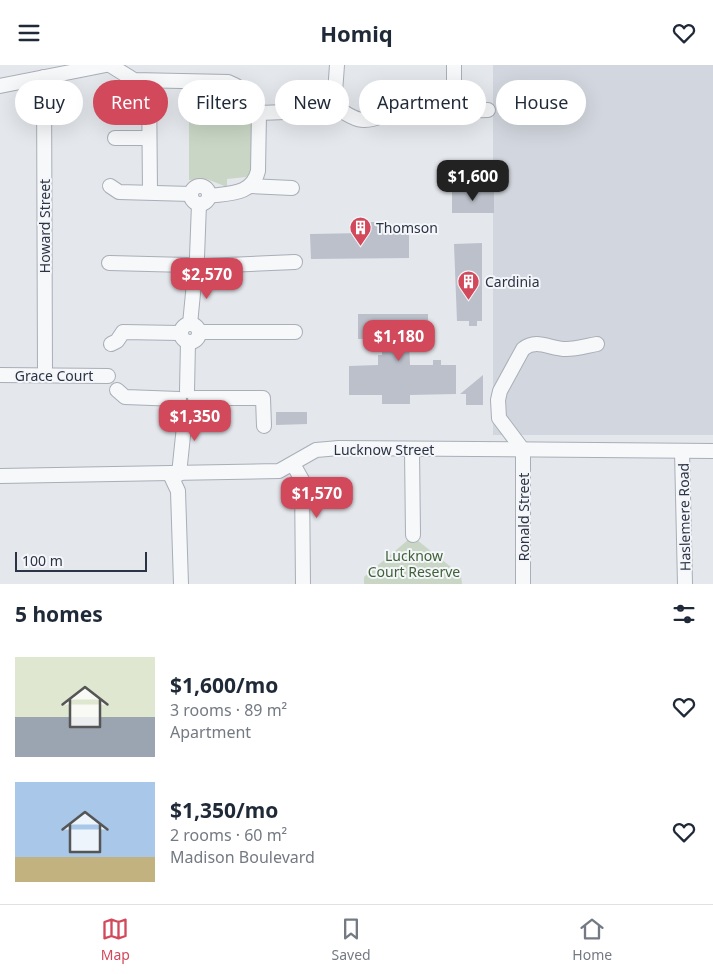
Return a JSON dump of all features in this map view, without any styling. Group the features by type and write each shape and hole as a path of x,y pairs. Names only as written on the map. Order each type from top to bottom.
{"street":[{"path":"0,86 106,65"},
{"path":"110,65 134,80"},
{"path":"336,80 337,65"},
{"path":"454,65 454,80"},
{"name":"Howard Street","path":"44,77 45,375"},
{"path":"149,125 150,192"},
{"path":"110,186 119,192 150,192 200,198 243,191 251,186 258,171 259,125"},
{"path":"115,138 149,138"},
{"path":"251,186 292,187"},
{"path":"181,584 178,491 174,474 187,399 189,333 200,198"},
{"path":"109,263 196,265 294,262"},
{"path":"111,344 117,341 123,332 295,332"},
{"path":"523,449 499,418 498,400 500,391 524,349 530,344 537,343 567,349 597,344"},
{"name":"Grace Court","path":"0,375 108,375"},
{"path":"117,390 125,397 187,399 263,398 264,426"},
{"path":"412,449 413,535"},
{"name":"Lucknow Street","path":"0,476 279,471 316,450 523,449 713,451"},
{"name":"Ronald Street","path":"523,449 523,584"},
{"name":"Haslemere Road","path":"682,451 685,584"},
{"path":"293,464 302,480 303,584"}],"shaded area":[{"path":"493,65 713,65 713,435 493,435"}],"green space":[{"path":"189,125 253,125 253,172 246,177 227,179 227,187 207,179 189,180"},
{"name":"Lucknow Court Reserve","path":"408,540 417,540 461,575 462,584 364,584 364,577"}],"building":[{"path":"494,190 494,213 452,213 452,191"},
{"name":"Thomson","path":"365,222 378,222 378,229 409,229 409,258 311,259 310,234 365,233"},
{"path":"482,243 482,321 477,321 477,326 469,326 469,321 457,321 454,244"},
{"path":"358,314 428,314 428,338 409,338 410,365 433,365 433,360 441,360 441,365 456,365 456,394 410,395 410,404 382,404 382,395 349,395 349,366 378,365 378,355 382,355 382,338 358,339"},
{"path":"483,375 483,405 466,405 466,394 460,394"},
{"path":"276,412 307,412 307,424 276,425"}],"place":[{"name":"Thomson","path":"360,246"},
{"name":"Cardinia","path":"469,300"}]}
